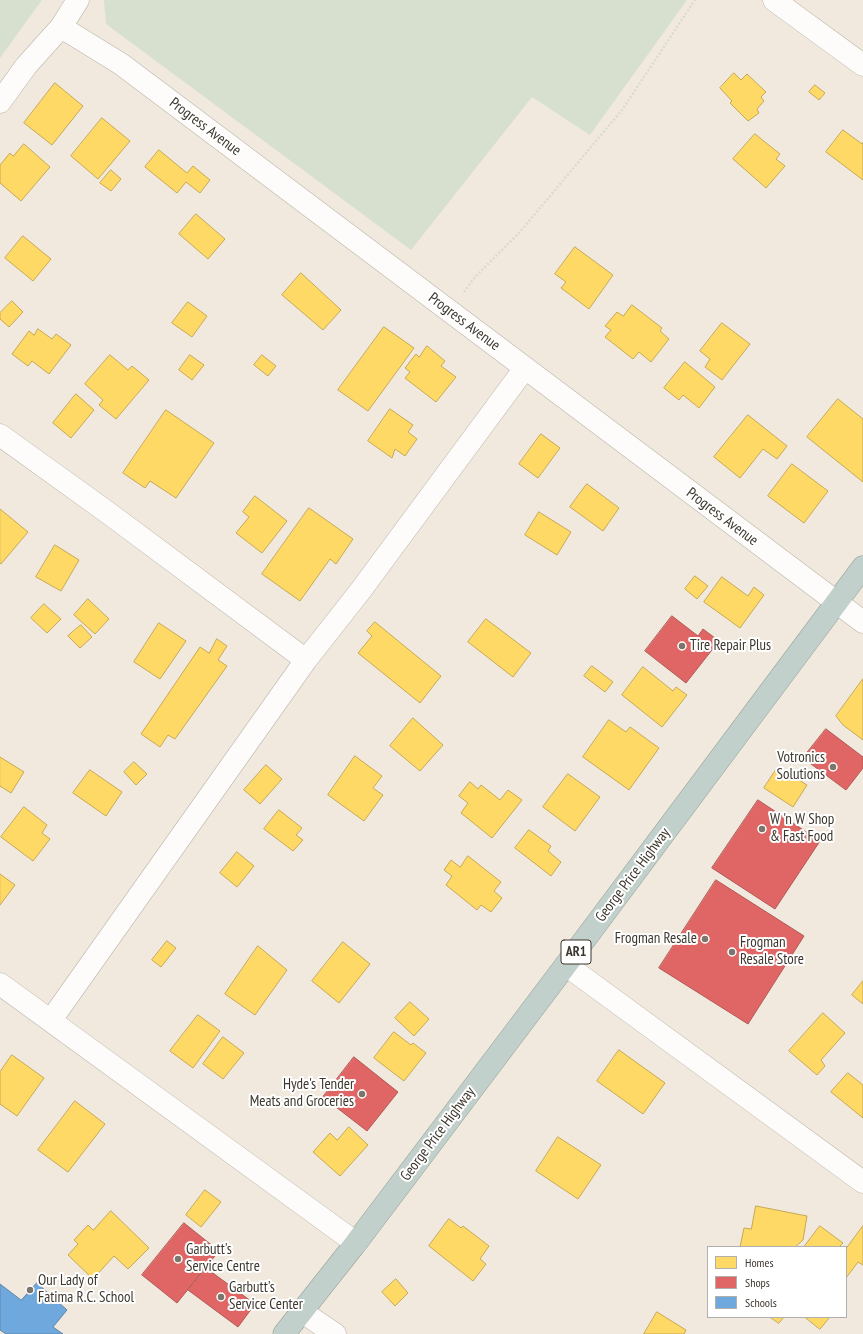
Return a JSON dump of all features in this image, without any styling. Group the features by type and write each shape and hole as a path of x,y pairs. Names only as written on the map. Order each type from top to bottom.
{"highway":[{"name":"George Price Highway","path":"284,1334 356,1243 566,965 863,567"}],"street":[{"path":"0,102 26,66 61,27 78,0"},
{"path":"774,0 863,65"},
{"name":"Progress Avenue","path":"61,27 121,64 863,622"},
{"path":"51,1020 306,660 361,590 525,368"},
{"path":"0,435 107,512 306,660"},
{"path":"566,965 863,1182"},
{"path":"0,984 356,1243"},
{"path":"301,1311 334,1334"}],"path":[{"path":"449,311 475,277 524,227 622,110 695,0"}],"green space":[{"path":"0,0 42,0 0,58"},
{"path":"104,0 687,0 590,135 532,97 411,250 106,24"}],"building: Homes":[{"path":"734,73 741,80 747,74 766,92 761,97 764,101 757,109 759,113 748,121 730,103 732,101 720,88"},
{"path":"55,83 83,106 52,145 24,123"},
{"path":"815,85 825,93 819,100 809,92"},
{"path":"102,118 130,141 98,179 71,156"},
{"path":"843,130 862,144 863,142 863,180 826,152"},
{"path":"755,134 780,154 776,159 785,166 766,188 733,159"},
{"path":"24,144 50,167 21,201 0,183 0,165 10,153 13,156"},
{"path":"159,150 187,173 193,166 210,180 200,193 186,182 177,193 145,167"},
{"path":"111,170 121,179 111,191 100,183"},
{"path":"196,214 225,239 208,259 179,234"},
{"path":"23,236 51,259 33,281 5,258"},
{"path":"575,247 613,275 589,309 561,288 566,282 555,274"},
{"path":"301,273 341,310 323,330 282,295"},
{"path":"12,301 23,312 9,327 0,319 0,313"},
{"path":"188,302 207,316 192,337 172,323"},
{"path":"632,305 662,328 660,331 669,339 651,362 639,352 633,359 605,337 611,330 605,326 617,312 623,316"},
{"path":"722,323 750,344 722,380 705,367 710,359 700,351"},
{"path":"384,327 414,348 368,411 338,390"},
{"path":"38,329 52,339 56,334 71,345 49,374 32,361 28,366 12,354 29,331 34,335"},
{"path":"427,346 445,361 441,366 456,377 436,402 405,378 410,372 405,368 416,354 419,357"},
{"path":"110,355 128,370 132,366 149,380 116,419 99,405 103,400 85,384"},
{"path":"190,355 204,365 192,380 179,370"},
{"path":"262,355 276,366 268,376 254,365"},
{"path":"685,362 715,387 699,408 683,395 679,400 664,388"},
{"path":"76,394 94,410 71,438 53,423"},
{"path":"838,399 863,419 863,482 807,437"},
{"path":"390,409 413,425 408,432 417,439 405,456 395,449 392,458 368,441"},
{"path":"166,410 214,443 176,498 150,481 145,488 123,473"},
{"path":"748,415 787,446 777,459 763,449 740,478 714,457"},
{"path":"541,434 560,448 538,478 519,464"},
{"path":"792,464 828,491 804,523 768,496"},
{"path":"587,484 619,508 603,531 570,507"},
{"path":"255,496 287,521 262,553 236,533 249,517 243,512"},
{"path":"309,508 353,539 336,564 330,559 300,601 262,574"},
{"path":"0,509 28,532 1,564 0,563"},
{"path":"539,512 571,532 557,555 525,535"},
{"path":"55,545 79,560 61,591 36,577"},
{"path":"695,576 708,586 697,599 685,589"},
{"path":"722,577 748,596 754,587 764,595 740,628 704,602"},
{"path":"88,599 109,619 95,634 74,615"},
{"path":"44,604 61,619 47,633 31,618"},
{"path":"486,619 531,653 513,677 468,642"},
{"path":"375,622 441,676 420,703 358,653 372,636 367,631"},
{"path":"159,623 186,641 160,679 134,662"},
{"path":"81,625 92,637 80,648 68,636"},
{"path":"217,639 227,646 218,660 227,666 175,739 168,735 160,747 141,734 200,647 209,653"},
{"path":"592,666 613,682 605,692 584,676"},
{"path":"643,667 673,691 676,687 687,695 662,727 622,695"},
{"path":"863,679 863,740 843,725 836,716"},
{"path":"413,718 443,745 420,771 390,746"},
{"path":"609,720 626,732 630,727 659,748 629,790 583,757"},
{"path":"355,756 382,776 373,788 383,795 364,821 328,795"},
{"path":"0,757 24,772 11,793 0,786"},
{"path":"134,762 147,774 136,785 124,772"},
{"path":"266,765 282,779 260,804 244,790"},
{"path":"778,767 807,785 793,807 764,788"},
{"path":"90,770 122,792 106,816 73,793"},
{"path":"568,774 600,797 575,831 543,807"},
{"path":"470,782 478,789 481,785 500,800 508,790 522,800 492,838 461,813 468,803 459,796"},
{"path":"24,807 47,825 42,833 50,839 33,861 1,837"},
{"path":"279,810 302,828 296,835 303,840 293,851 264,829"},
{"path":"529,830 551,846 548,851 561,862 551,876 515,848"},
{"path":"237,852 254,866 237,887 220,873"},
{"path":"468,856 501,882 494,891 502,898 491,912 481,905 477,910 446,885 452,876 444,870 451,860 460,867"},
{"path":"0,874 15,885 0,905"},
{"path":"167,941 176,948 161,967 152,960"},
{"path":"343,942 370,964 339,1003 312,981"},
{"path":"258,946 287,970 255,1015 225,994"},
{"path":"863,981 863,1004 852,995"},
{"path":"410,1002 429,1019 414,1036 395,1018"},
{"path":"823,1013 845,1033 821,1060 825,1066 817,1075 789,1051"},
{"path":"198,1015 220,1031 193,1068 170,1051"},
{"path":"394,1032 411,1045 413,1043 426,1053 404,1081 374,1058"},
{"path":"223,1037 244,1053 223,1079 203,1064"},
{"path":"619,1050 665,1083 643,1114 597,1081"},
{"path":"12,1055 44,1078 17,1116 0,1104 0,1072"},
{"path":"848,1073 863,1085 863,1118 831,1092"},
{"path":"75,1101 105,1124 68,1172 38,1150"},
{"path":"349,1127 368,1145 340,1176 313,1152 330,1133 337,1140"},
{"path":"558,1137 601,1165 578,1199 536,1171"},
{"path":"205,1190 221,1202 201,1227 186,1215"},
{"path":"756,1206 807,1216 803,1240 796,1246 740,1246 744,1228 751,1229"},
{"path":"111,1211 149,1248 128,1269 114,1256 93,1279 68,1255 78,1244 74,1240 88,1225 93,1230"},
{"path":"449,1219 461,1228 463,1226 489,1246 480,1259 486,1264 473,1281 429,1246"},
{"path":"820,1226 843,1243 840,1246 805,1246"},
{"path":"863,1226 863,1265 858,1262 847,1277 847,1248"},
{"path":"396,1279 408,1293 395,1306 382,1292"},
{"path":"657,1312 686,1330 684,1334 644,1334"},
{"path":"772,1318 783,1318 779,1323"},
{"path":"806,1318 829,1318 820,1329"}],"building: Shops":[{"name":"Tire Repair Plus","path":"672,616 698,636 703,629 719,641 686,683 645,651"},
{"path":"826,729 863,757 863,768 846,790 803,758"},
{"path":"758,800 820,841 775,909 712,868"},
{"name":"Frogman Resale Store","path":"716,880 804,936 748,1024 659,968"},
{"path":"354,1057 398,1092 367,1131 323,1097"},
{"path":"184,1223 219,1251 177,1303 142,1275"},
{"name":"Garbutt's Service Center","path":"206,1268 255,1304 238,1327 188,1290"}],"building: Schools":[{"path":"37,1283 67,1310 53,1327 63,1334 6,1334 0,1330 0,1284 21,1300"}],"place":[{"name":"Tire Repair Plus","path":"682,646"},
{"name":"Votronics Solutions","path":"833,767"},
{"name":"W 'n W Shop & Fast Food","path":"762,829"},
{"name":"Frogman Resale","path":"705,939"},
{"name":"Frogman Resale Store","path":"732,952"},
{"name":"Hyde's Tender Meats and Groceries","path":"362,1094"},
{"name":"Garbutt's Service Centre","path":"178,1259"},
{"name":"Our Lady of Fatima R.C. School","path":"30,1290"},
{"name":"Garbutt's Service Center","path":"221,1297"}]}
